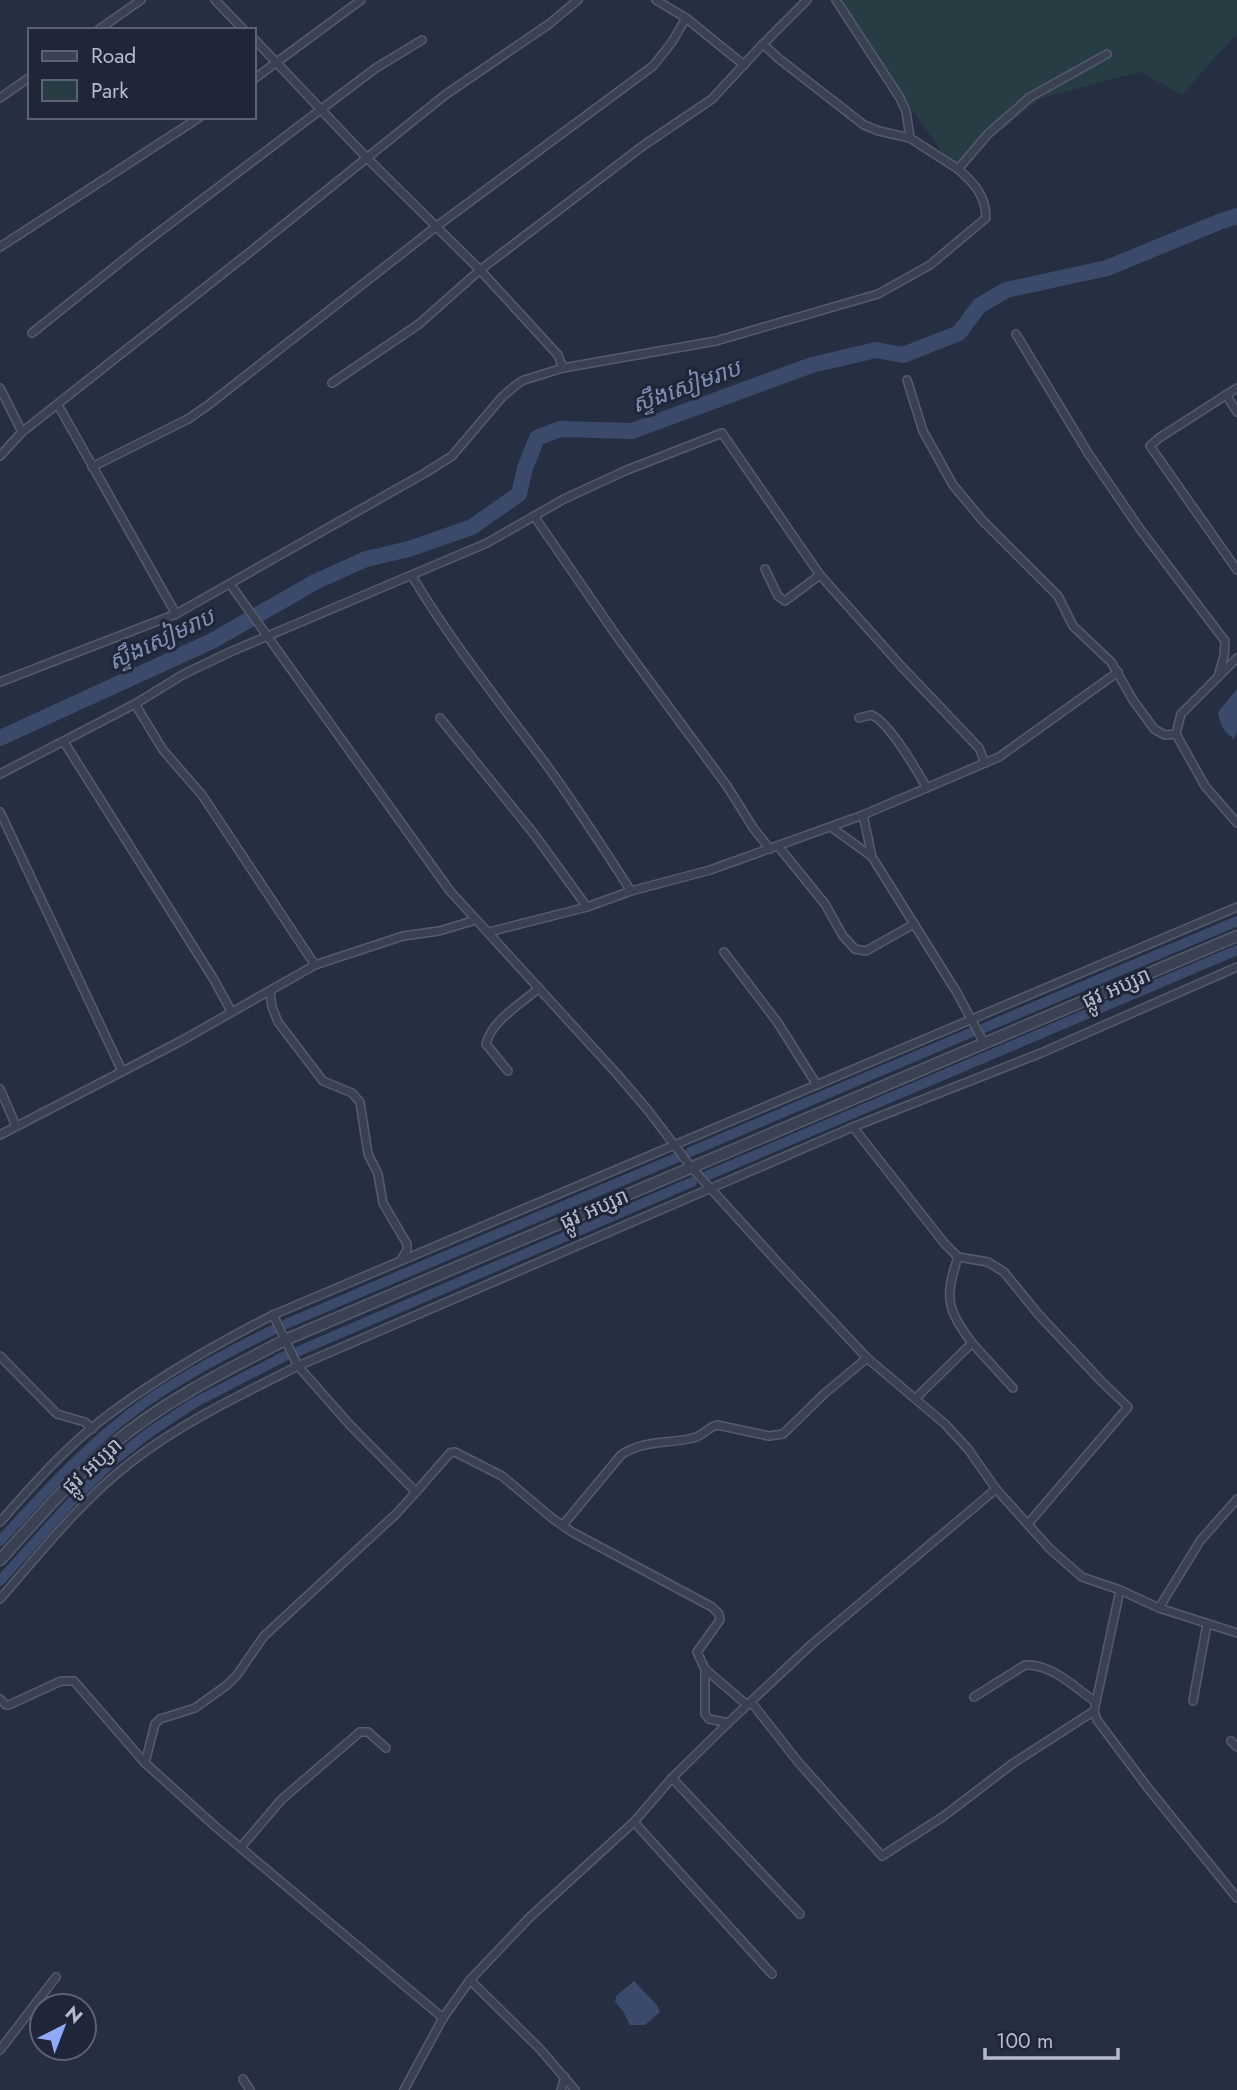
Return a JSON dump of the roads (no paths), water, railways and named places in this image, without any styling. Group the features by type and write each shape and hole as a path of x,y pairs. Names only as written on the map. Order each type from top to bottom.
{"street":[{"path":"101,28 141,0"},
{"path":"215,0 242,28"},
{"path":"256,78 361,0"},
{"path":"0,456 23,432 366,157 445,95 549,24 578,0"},
{"path":"656,0 686,18 744,65"},
{"path":"332,383 419,324 480,270 644,145 712,99 807,0"},
{"path":"835,0 900,98 906,111 910,138"},
{"path":"92,467 197,413 437,226 653,66 686,18"},
{"path":"32,333 142,245 376,68 422,40"},
{"path":"256,41 366,157 480,270 558,355 563,368"},
{"path":"0,682 176,614 443,463 458,450 502,397 516,385 534,376 563,368 716,341 862,300 894,287 930,265 986,218 985,201 980,192 958,169 910,138 864,125 762,44"},
{"path":"958,169 988,134 1030,97 1107,54"},
{"path":"0,98 28,78"},
{"path":"0,247 197,119"},
{"path":"1016,334 1088,453 1140,529 1225,641 1224,656 1217,677"},
{"path":"907,380 923,430 953,485 983,522 1058,596 1073,626 1102,652 1118,672 1133,700 1154,729 1165,736 1176,734"},
{"path":"0,388 23,432"},
{"path":"1237,388 1150,446 1237,570"},
{"path":"1226,395 1237,412"},
{"path":"58,405 176,614"},
{"path":"0,774 135,704 184,674 265,634 412,576 487,543 564,499 627,470 722,433 820,575 979,748 985,763"},
{"path":"534,516 769,849"},
{"path":"765,569 779,596 785,601 820,575"},
{"path":"412,576 433,611 509,719 549,768 631,891"},
{"path":"230,584 450,891 617,1074 691,1167 867,1358 916,1398 968,1449 996,1489 1066,1565 1082,1577 1120,1590 1158,1608 1237,1633"},
{"path":"1237,658 1181,714 1176,734 1205,786 1237,823"},
{"path":"489,932 710,870 863,815 999,757 1118,672"},
{"path":"135,704 163,750 202,795 315,965"},
{"path":"859,718 871,715 879,718 927,788"},
{"path":"440,718 587,906"},
{"path":"64,742 232,1011"},
{"path":"0,812 122,1072"},
{"path":"863,815 872,857 956,991 984,1044"},
{"path":"831,827 872,857"},
{"path":"778,846 825,904 843,936 855,948 866,951 914,924"},
{"path":"0,1522 50,1466 92,1429 178,1367 273,1315 1237,907"},
{"path":"0,1135 122,1072 315,965 403,936 439,931 476,920"},
{"name":"ផ្លូវ អប្សរា","path":"0,1560 68,1485 114,1443 170,1402 285,1340 1237,936"},
{"path":"724,953 778,1023 817,1085"},
{"path":"0,1598 86,1503 130,1463 188,1424 298,1366 853,1127 1041,1053 1237,967"},
{"path":"508,1070 486,1044 488,1037 493,1028 539,989"},
{"path":"270,991 278,1023 323,1081 352,1093 360,1102 368,1154 378,1174 383,1203 407,1244 407,1250 400,1261"},
{"path":"0,1089 16,1126"},
{"path":"853,1127 945,1244 958,1257 988,1262 1004,1272 1040,1315 1128,1407 1028,1524"},
{"path":"958,1257 953,1270 948,1303 955,1321 1013,1388"},
{"path":"273,1315 298,1366 358,1434 416,1492"},
{"path":"916,1398 972,1343"},
{"path":"0,1356 57,1414 85,1422 92,1429"},
{"path":"563,1525 627,1451 694,1438 718,1425 769,1436 783,1434 824,1394 867,1358"},
{"path":"145,1763 155,1724 160,1719 195,1708 228,1685 264,1636 396,1514 450,1453 455,1452 502,1476 563,1525 708,1604 716,1611 720,1618 718,1624 697,1651 705,1669 705,1714 709,1719 728,1723"},
{"path":"404,2090 443,2018 470,1980 530,1917 634,1822 672,1778 812,1644 996,1489"},
{"path":"1158,1608 1200,1541 1237,1499"},
{"path":"1120,1590 1094,1711 1102,1728 1237,1898"},
{"path":"1193,1701 1207,1624"},
{"path":"974,1697 1025,1665 1034,1664 1048,1668 1096,1702"},
{"path":"705,1669 749,1704 882,1856 944,1816 1012,1764 1094,1711"},
{"path":"0,1699 9,1705 61,1681 74,1681 145,1763 443,2018"},
{"path":"241,1847 282,1799 360,1732 368,1732 386,1748"},
{"path":"672,1778 800,1914"},
{"path":"634,1822 772,1974"},
{"path":"0,2050 56,1977"},
{"path":"470,1980 533,2042 575,2090"},
{"path":"561,2090 565,2077"},
{"path":"243,2079 250,2090"}],"water":[{"path":"1237,689 1237,732 1234,739 1223,727 1218,712"},
{"path":"634,1981 657,2005 660,2012 645,2025 630,2025 615,2002 616,1996"}],"waterway":[{"name":"ស្ទឹងសៀមរាប","path":"0,738 212,641 315,582 366,559 409,549 472,527 519,494 525,468 537,438 560,429 632,431 812,365 876,350 903,355 959,333 979,306 1006,290 1107,268 1237,216"},
{"path":"984,1028 1237,921"},
{"path":"706,1176 1237,950"},
{"path":"690,1152 970,1033"},
{"path":"286,1324 676,1158"},
{"path":"299,1351 692,1182"},
{"path":"0,1541 68,1469 123,1419 190,1374 273,1330"},
{"path":"0,1581 72,1501 113,1461 194,1403 285,1356"}]}
